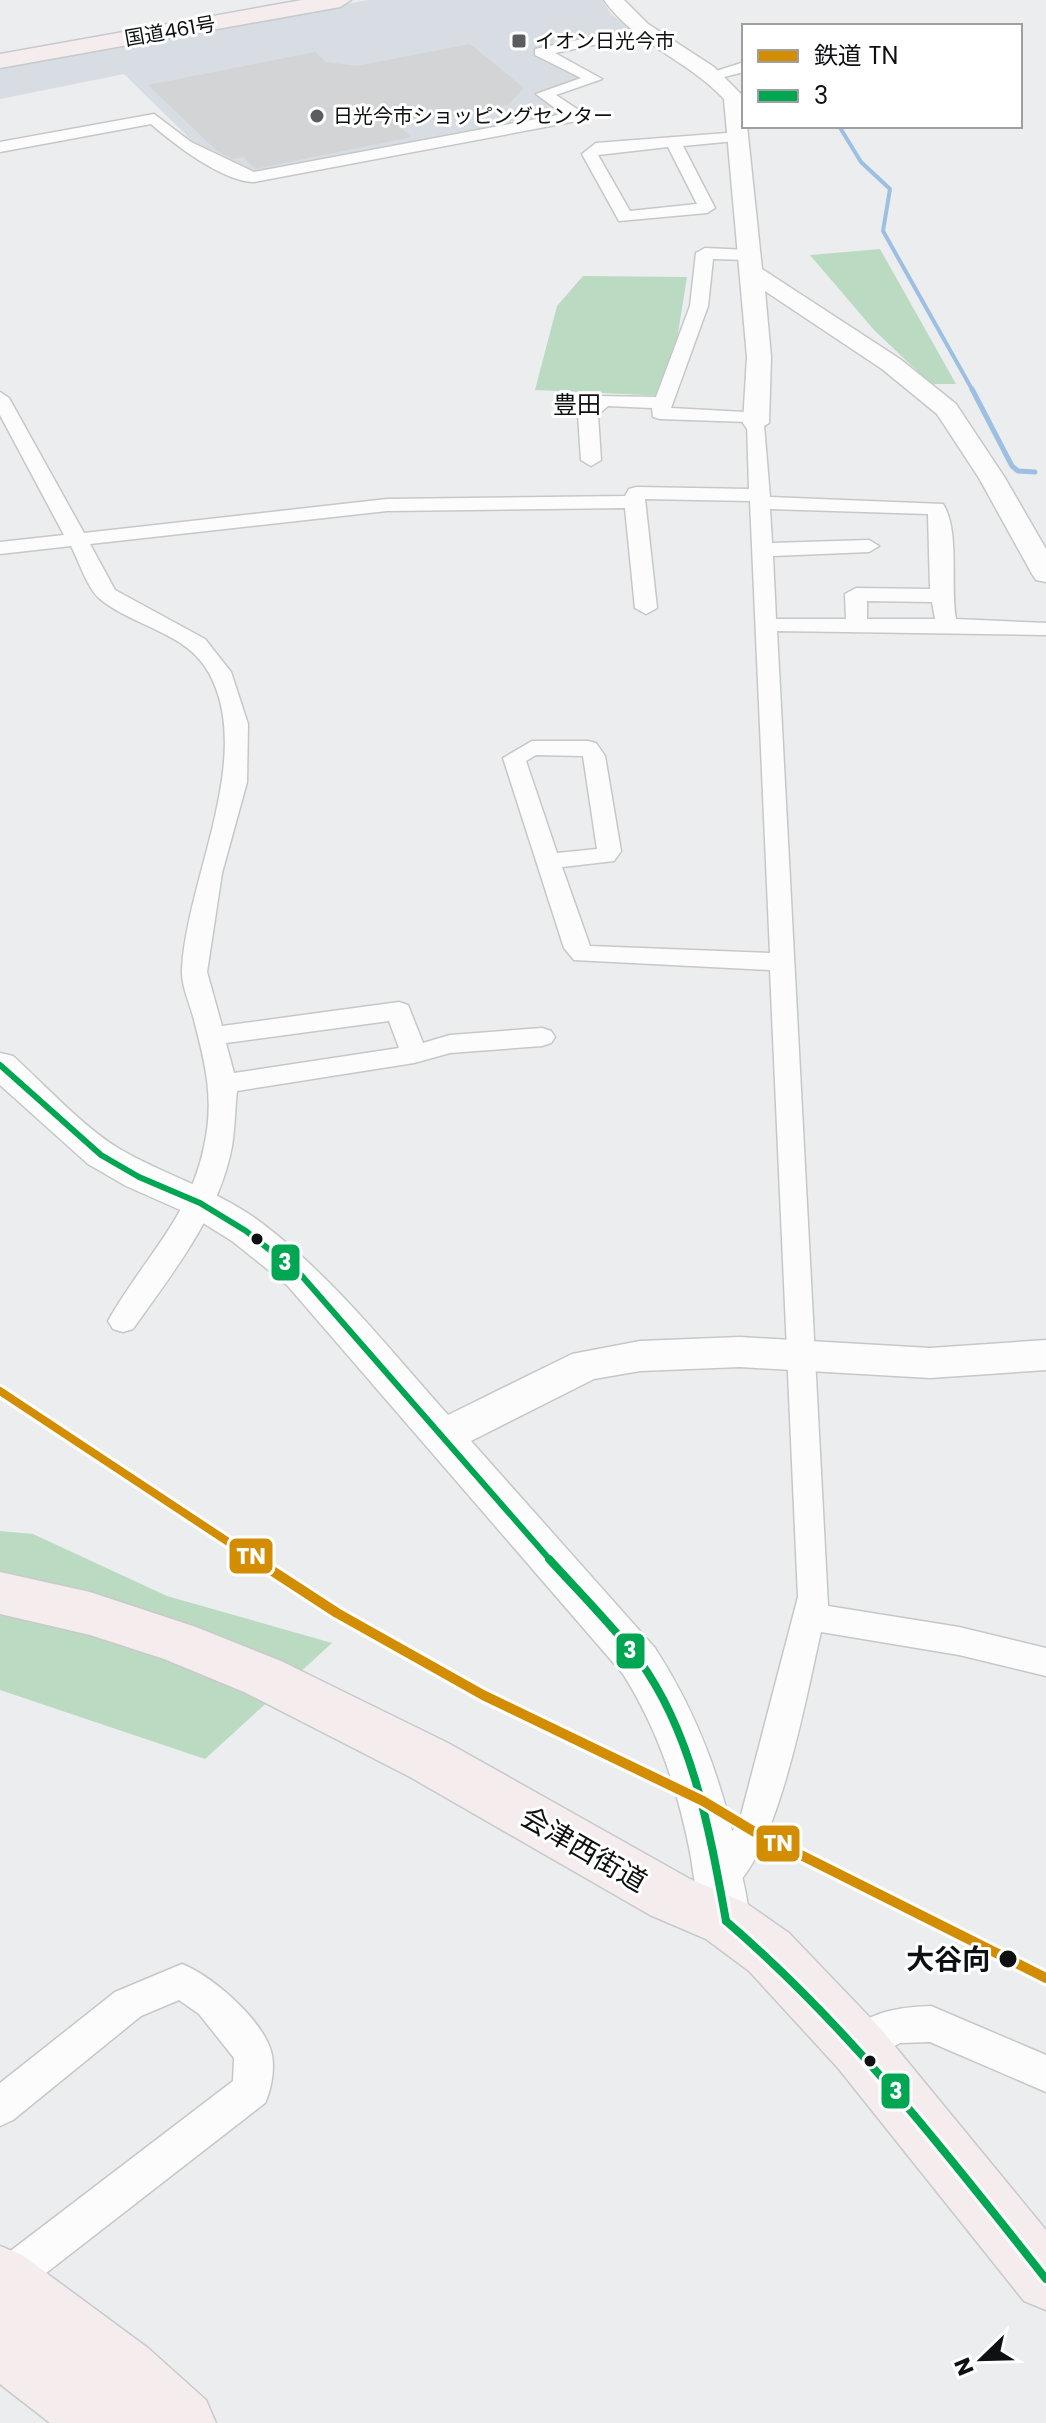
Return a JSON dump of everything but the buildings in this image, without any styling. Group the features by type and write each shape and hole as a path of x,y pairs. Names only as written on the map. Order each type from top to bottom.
{"highway":[{"name":"国道461号","path":"0,55 300,0"},
{"name":"国道461号","path":"0,61 340,0"},
{"name":"会津西街道","path":"0,1593 110,1620 195,1649 322,1706 670,1897 723,1901 859,2048 1046,2279"},
{"path":"3,2279 125,2371 183,2423"},
{"path":"0,2344 103,2423"}],"street":[{"path":"614,0 645,30 712,75 734,98 759,357 756,420 758,499 767,625 801,1355 815,1568 810,1616 756,1824 723,1901"},
{"path":"0,147 154,119 185,145 246,177 254,177 577,116 544,94 594,79 540,52 645,30"},
{"path":"712,75 742,68"},
{"path":"674,144 707,208 625,217 590,154 596,148 740,137"},
{"path":"756,420 660,413 699,306 705,253 749,263 901,371 947,409 992,478 1046,574"},
{"path":"0,398 107,594 197,644 220,672 237,724 235,782 210,873 194,972 214,1036 224,1084 218,1147 200,1203 180,1240 123,1321"},
{"path":"591,460 588,414 603,400 664,403"},
{"path":"646,608 634,502 636,493 936,508 941,520 942,596 947,625"},
{"path":"0,548 387,505 634,502"},
{"path":"762,550 869,546"},
{"path":"857,625 856,594 942,596"},
{"path":"767,625 947,625 1046,629"},
{"path":"549,861 606,856 609,851 594,756 588,748 532,748 514,758 577,948 583,954 782,962"},
{"path":"214,1036 399,1011 414,1054"},
{"path":"224,1084 414,1054 450,1044 542,1037"},
{"path":"0,1065 101,1155 139,1177 200,1203 246,1231 301,1275 655,1683 688,1748 703,1801 723,1901"},
{"path":"442,1437 586,1365 640,1356 694,1352 930,1363 1046,1355"},
{"path":"810,1616 962,1644 988,1645 1046,1662"},
{"path":"0,2107 128,2004 182,1981 212,2002 253,2052 252,2090 3,2279"},
{"path":"859,2048 894,2025 931,2024 1046,2074"}],"shaded area":[{"path":"368,0 602,0 611,14 631,29 535,50 536,54 583,79 538,93 568,115 231,179 124,74 0,99 0,66"}],"green space":[{"path":"880,249 956,384 931,384 874,330 810,255"},
{"path":"583,276 687,277 668,396 535,390 557,306"},
{"path":"0,1531 33,1534 167,1596 332,1643 205,1759 0,1690"}],"waterway":[{"path":"840,128 861,162 890,189 883,231 973,391"},
{"path":"972,389 1012,466 1018,471 1035,472"}],"rail line":[{"name":"TN","path":"0,1391 337,1613 483,1695 703,1801 753,1831 1046,1978"}],"transit line":[{"name":"3","path":"0,1065 101,1155 139,1177 200,1203 246,1231 301,1275 639,1661 672,1722 696,1786 726,1921"},
{"name":"3","path":"726,1921 772,1960 856,2046 934,2137 1046,2279"}],"place":[{"name":"イオン日光今市","path":"519,41"},
{"name":"日光今市ショッピングセンター","path":"317,116"},
{"name":"大谷向","path":"1008,1959"}],"district":[{"name":"豊田","path":"577,405"}]}
